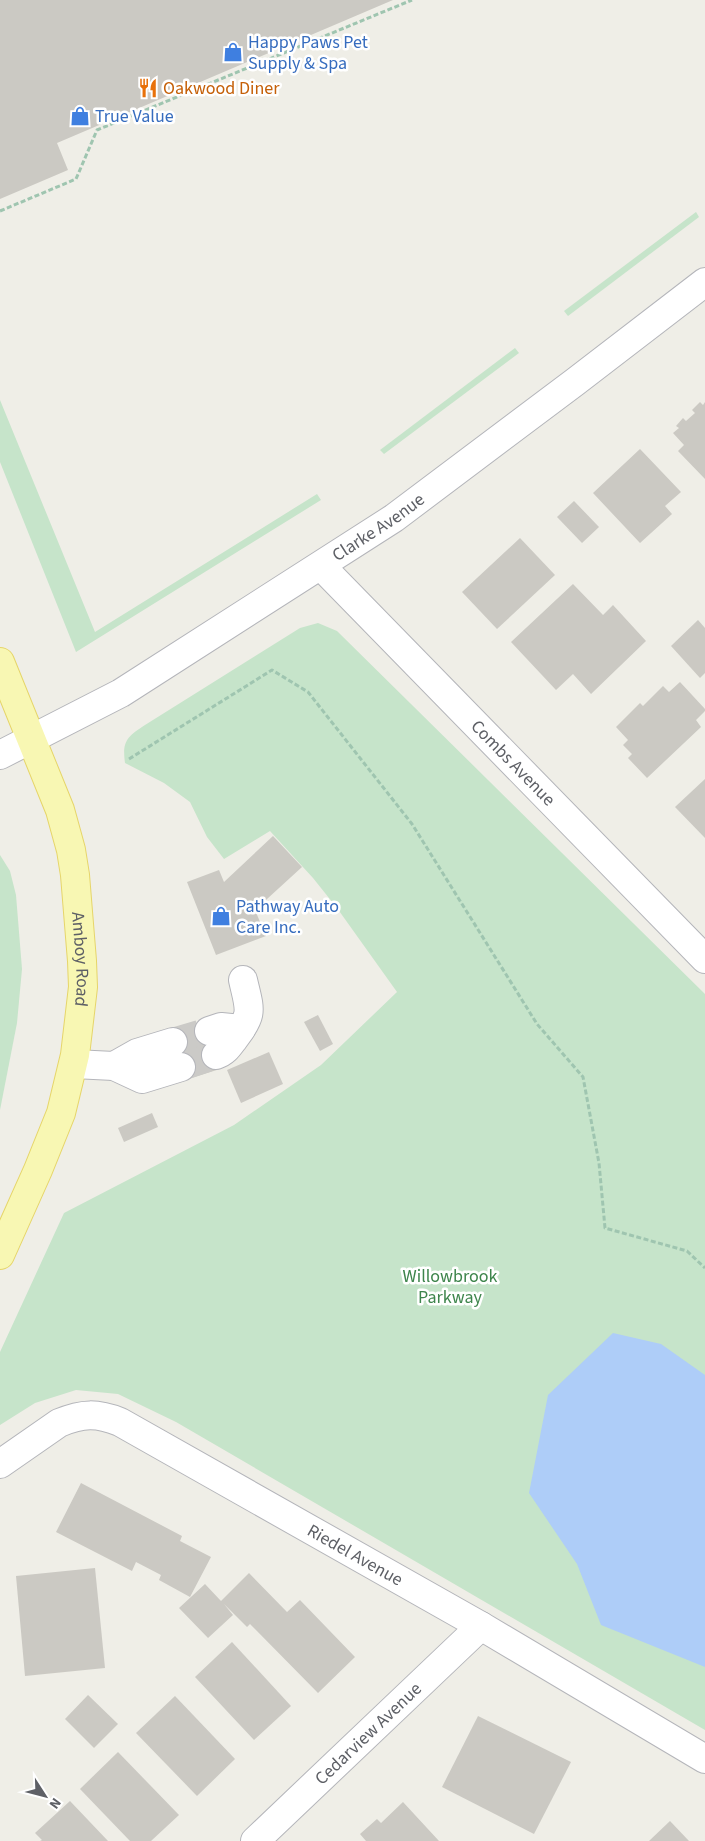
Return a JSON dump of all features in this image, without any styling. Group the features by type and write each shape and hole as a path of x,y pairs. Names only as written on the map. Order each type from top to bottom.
{"main road":[{"name":"Amboy Road","path":"0,662 60,810 71,850 75,874 83,987 74,1064 60,1113 38,1170 0,1255"}],"street":[{"name":"Clarke Avenue","path":"0,755 121,693 394,518 704,284"},
{"name":"Combs Avenue","path":"321,566 705,959"},
{"path":"213,1043 224,1052 248,1020 249,1009 243,980"},
{"path":"74,1064 114,1066 137,1053 177,1054"},
{"name":"Riedel Avenue","path":"0,1464 59,1423 94,1414 120,1422 481,1626 705,1759"},
{"name":"Cedarview Avenue","path":"255,1841 481,1626"}],"path":[{"path":"0,211 76,178 97,130 412,0"},
{"path":"129,759 272,670 308,692 412,824 537,1024 583,1077 599,1163 605,1228 686,1251 705,1268"}],"green space":[{"path":"696,212 699,217 568,316 564,311"},
{"path":"515,348 519,353 384,454 380,450"},
{"path":"0,400 95,632 317,494 321,500 76,652 0,462"},
{"name":"Willowbrook Parkway","path":"318,623 337,631 705,994 705,1730 176,1422 118,1394 76,1390 35,1403 0,1425 0,1352 64,1213 234,1125 321,1065 397,992 337,908 313,878 270,831 224,859 207,837 190,802 164,783 125,763 125,744 130,736 139,729 300,628"},
{"path":"0,855 10,871 16,895 22,969 17,1023 0,1110"}],"water":[{"path":"613,1333 661,1344 705,1375 705,1667 601,1625 577,1564 529,1493 548,1395"}],"building":[{"path":"0,0 393,0 57,143 68,170 0,199"},
{"path":"700,402 703,405 705,402 705,479 678,451 684,445 673,433 679,428 676,426 683,418 686,421 695,413 692,410"},
{"path":"640,449 681,492 665,506 672,514 640,543 593,493"},
{"path":"574,501 599,527 582,543 557,517"},
{"path":"520,538 555,575 497,629 462,592"},
{"path":"573,584 603,615 613,605 646,641 591,694 573,674 556,690 511,642"},
{"path":"698,620 705,628 705,673 700,678 671,646"},
{"path":"680,682 705,709 696,720 701,727 647,778 628,758 632,754 623,745 628,740 616,727 640,703 643,706 663,686 669,692"},
{"path":"705,779 705,838 675,807"},
{"path":"273,836 302,867 255,910 266,936 216,955 187,882 219,870 224,882"},
{"path":"318,1015 333,1044 320,1051 304,1022"},
{"path":"206,1021 220,1069 185,1080 170,1031"},
{"path":"269,1052 283,1084 241,1103 227,1070"},
{"path":"152,1113 158,1127 124,1142 118,1128"},
{"path":"81,1483 182,1536 180,1541 211,1557 190,1597 159,1580 161,1575 136,1562 132,1571 56,1532"},
{"path":"95,1568 105,1668 25,1676 16,1576"},
{"path":"249,1573 287,1612 300,1600 355,1657 318,1693 250,1624 247,1627 224,1604 233,1615 208,1638 179,1608 205,1584 221,1601"},
{"path":"232,1642 291,1706 254,1740 195,1677"},
{"path":"88,1695 118,1724 94,1748 65,1719"},
{"path":"175,1696 235,1759 197,1796 136,1733"},
{"path":"478,1716 571,1762 534,1834 442,1787"},
{"path":"118,1752 179,1815 151,1841 130,1841 80,1789"},
{"path":"70,1801 108,1841 40,1841 42,1840 35,1833"},
{"path":"403,1802 439,1841 366,1841 360,1834 377,1819 381,1823"},
{"path":"670,1821 689,1841 649,1841"}],"tunnel":[{"path":"173,1042 209,1031"},
{"path":"181,1067 216,1055"}],"place":[{"name":"Happy Paws Pet Supply & Spa","path":"233,52"},
{"name":"Oakwood Diner","path":"148,88"},
{"name":"True Value","path":"80,116"},
{"name":"Pathway Auto Care Inc.","path":"221,916"}]}
